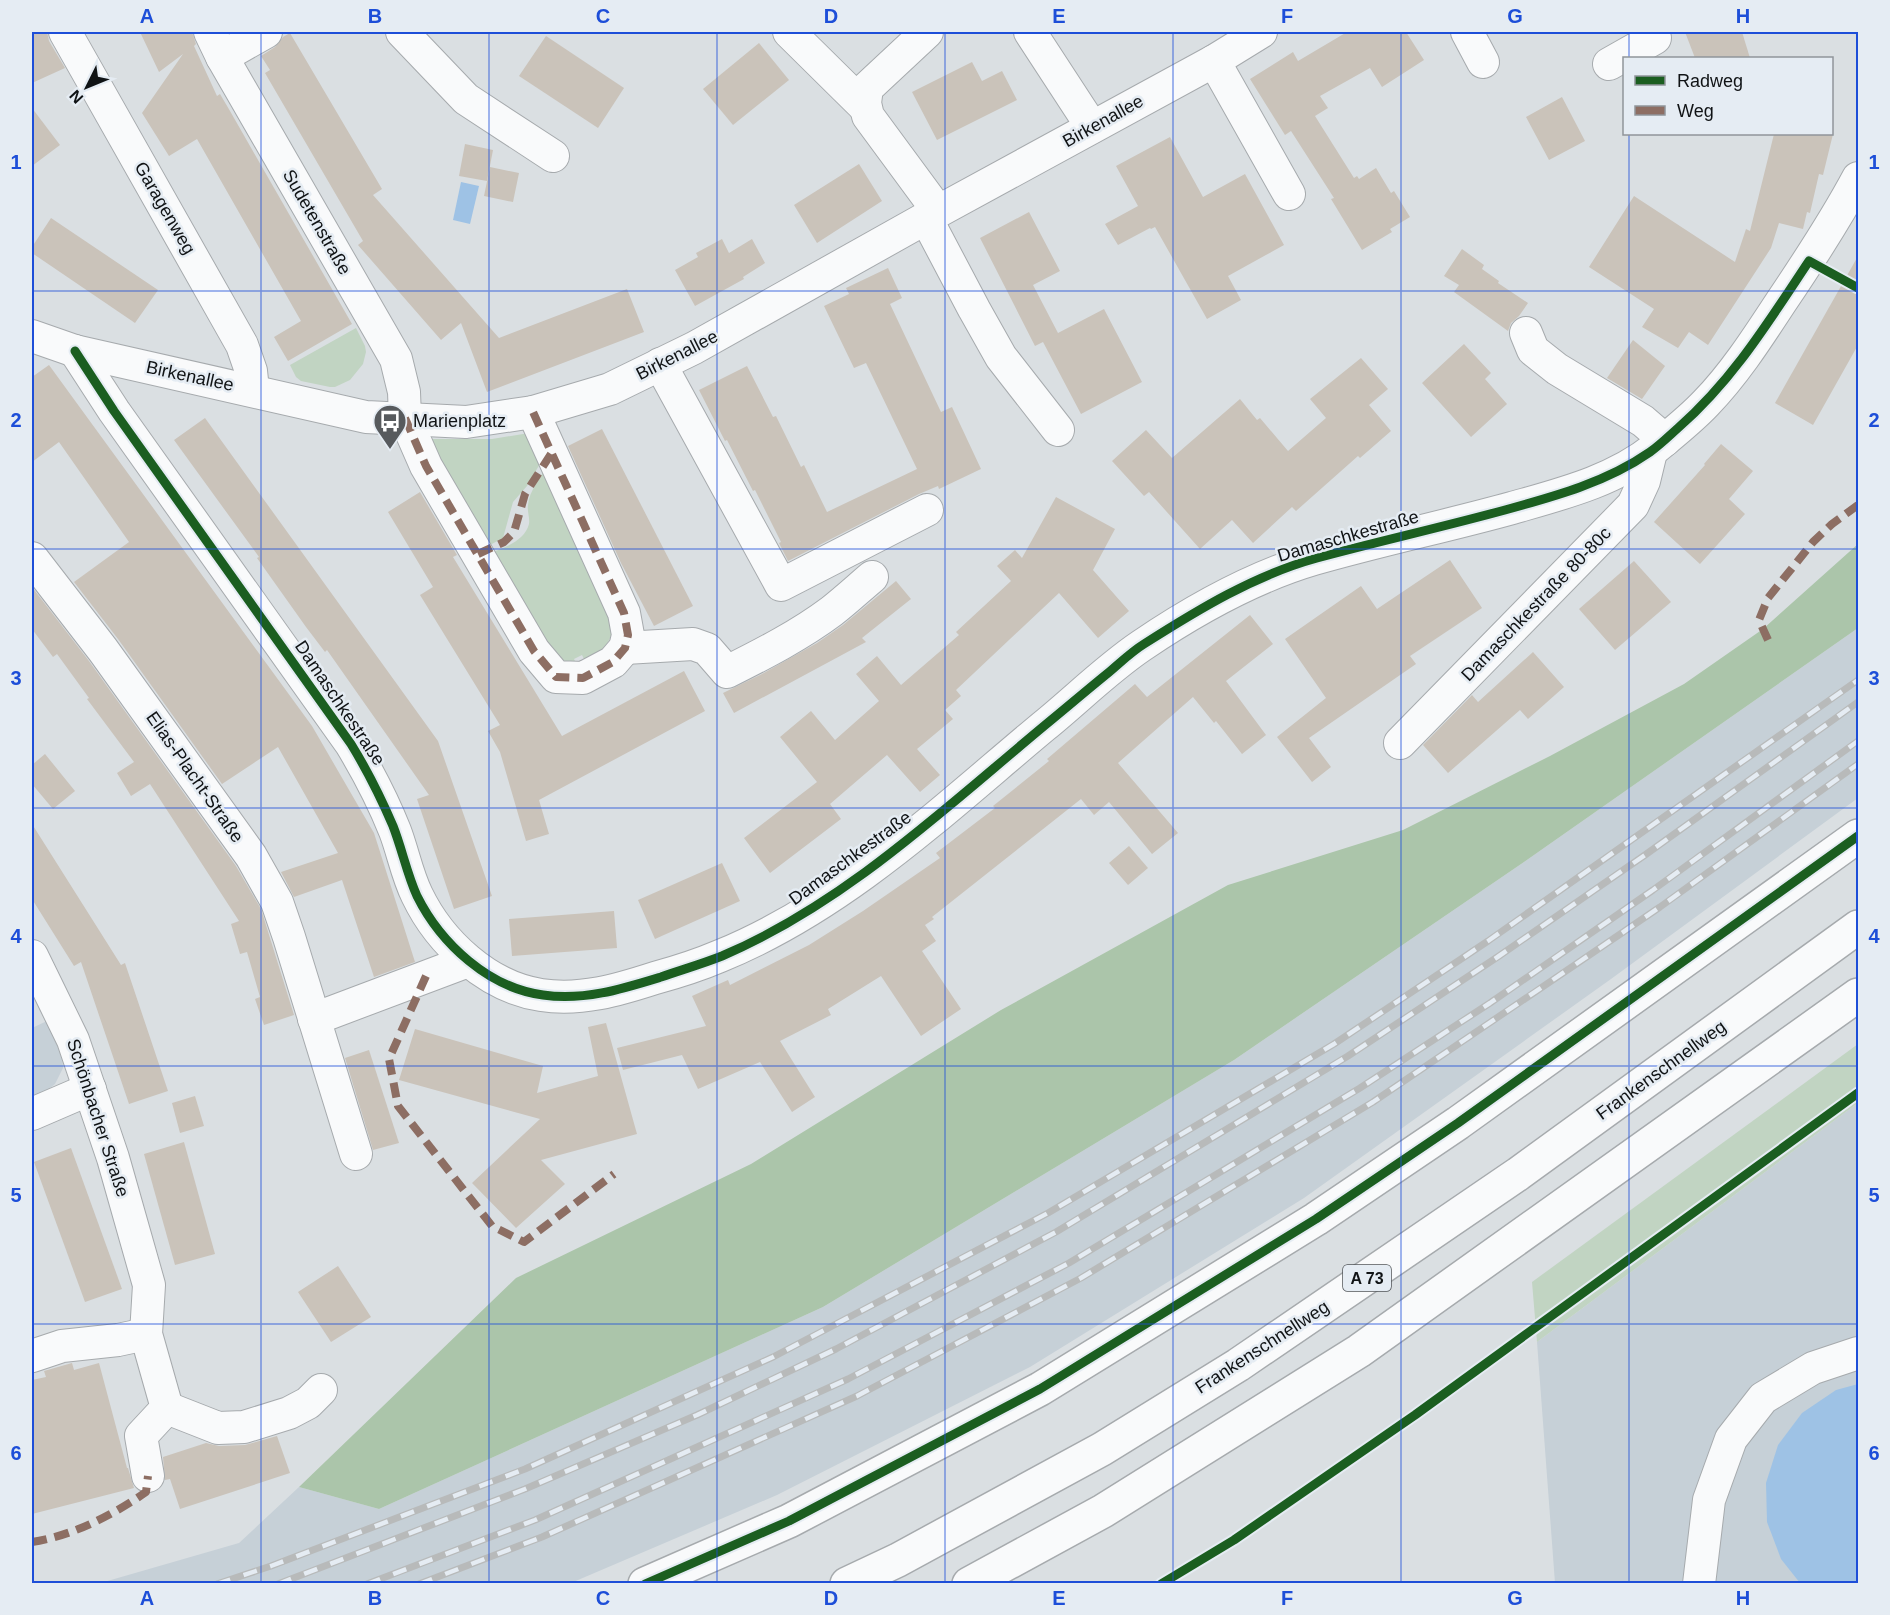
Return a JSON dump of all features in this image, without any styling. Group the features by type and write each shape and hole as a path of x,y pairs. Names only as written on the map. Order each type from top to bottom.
{"main road":[{"path":"645,1584 789,1521 1040,1389 1316,1219 1439,1136 1858,836"},
{"name":"Frankenschnellweg","path":"847,1584 908,1554 1102,1449 1238,1365 1518,1174 1858,927"},
{"path":"969,1584 1103,1511 1359,1351 1858,995"}],"street":[{"name":"Garagenweg","path":"65,32 242,345 251,371 253,390"},
{"path":"216,44 266,32"},
{"path":"402,32 466,99 553,156"},
{"path":"789,32 866,106"},
{"path":"927,32 867,88 868,116 932,214 974,309 1001,357 1058,430"},
{"path":"1030,32 1092,127"},
{"name":"Birkenallee","path":"32,336 75,351 366,417 466,422 533,412 610,388 694,348 932,214 1214,61 1261,32"},
{"path":"1467,32 1484,62"},
{"path":"1610,64 1655,38 1653,32"},
{"name":"Sudetenstraße","path":"216,44 396,359 404,392 405,418"},
{"path":"1214,61 1289,194"},
{"name":"Damaschkestraße","path":"75,351 114,411 351,744 365,767 394,829 416,894 427,913 445,936 484,974 528,992 546,996 576,997 609,993 722,956 788,922 893,851 1139,648 1206,606 1254,581 1312,559 1565,493 1604,478 1658,446 1702,407 1730,376 1809,261 1858,178"},
{"path":"1526,333 1533,350 1557,369 1643,421 1658,446"},
{"path":"660,364 781,585 927,510"},
{"path":"405,418 426,466 534,651 556,677 583,678 613,662 625,648 628,635 624,613 533,412"},
{"name":"Damaschkestraße 80-80c","path":"1400,743 1633,505 1658,446"},
{"name":"Elias-Placht-Straße","path":"32,558 179,753 264,878 277,902 356,1154"},
{"path":"625,648 693,644 707,648 727,672 772,649 832,611 872,577"},
{"name":"Schönbacher Straße","path":"32,956 73,1040 113,1158 149,1285 146,1334 167,1408"},
{"path":"314,1019 468,960"},
{"path":"32,1114 90,1089"},
{"path":"32,1356 62,1346 118,1340 146,1334"},
{"path":"1699,1584 1709,1500 1731,1438 1763,1398 1813,1368 1858,1353"},
{"path":"148,1476 141,1436 167,1408 218,1428 243,1427 290,1413 308,1403 321,1390"}],"shaded area":[{"path":"1858,628 1858,798 1611,979 1304,1198 1030,1367 777,1495 571,1583 97,1584 239,1543 299,1487 379,1509 823,1307 1234,1060 1524,862"},
{"path":"47,1021 62,1052 63,1068 55,1084 32,1097 32,1028"},
{"path":"1858,1103 1858,1583 1555,1583 1537,1342"}],"green space":[{"path":"356,328 366,352 363,364 350,380 330,387 301,381 296,377 290,365"},
{"path":"529,433 544,457 527,486 513,502 503,538 490,545 429,448 433,439 492,439"},
{"path":"547,466 615,622 609,641 602,650 585,661 582,655 574,659 576,663 554,656 487,554 512,544 527,530 529,500"},
{"path":"1858,544 1858,628 1524,862 1234,1060 823,1307 379,1509 299,1487 516,1278 751,1164 1001,1010 1228,885 1403,830 1550,756 1684,684 1763,629"},
{"path":"1858,1044 1858,1103 1537,1342 1532,1282"}],"water":[{"path":"461,182 479,186 470,224 453,220"},
{"path":"1858,1384 1858,1583 1800,1583 1781,1559 1767,1522 1766,1483 1778,1445 1802,1413 1836,1390"}],"building":[{"path":"32,32 47,32 49,41 65,68 32,83"},
{"path":"140,32 192,32 196,44 194,46 217,96 220,94 352,324 288,361 274,337 301,321 197,139 169,156 142,113 183,54 159,72"},
{"path":"1347,32 1406,32 1424,60 1382,87 1370,68 1320,96 1328,108 1315,116 1354,178 1357,176 1359,179 1376,168 1391,193 1394,191 1410,217 1390,229 1392,232 1362,250 1331,199 1334,198 1291,131 1285,135 1250,79 1293,52 1298,61"},
{"path":"1685,32 1742,32 1750,57 1695,57"},
{"path":"290,33 382,189 373,195 499,338 627,289 644,332 487,392 461,323 441,340 358,245 363,241 265,73 270,70 261,56"},
{"path":"546,36 624,88 598,128 519,76"},
{"path":"759,43 789,80 733,125 703,89"},
{"path":"972,62 982,81 1002,71 1017,100 937,140 912,92"},
{"path":"1562,97 1585,141 1549,160 1526,117"},
{"path":"32,108 60,145 32,166"},
{"path":"1774,135 1833,135 1823,175 1819,174 1810,213 1807,212 1803,229 1779,223 1771,248 1708,345 1689,332 1678,348 1642,327 1654,309 1589,267 1634,196 1735,262 1746,229 1750,231"},
{"path":"1170,137 1203,197 1245,174 1284,245 1228,276 1241,300 1207,319 1155,227 1118,245 1105,224 1138,206 1116,166"},
{"path":"465,144 493,150 487,181 459,176"},
{"path":"859,164 882,201 817,243 794,205"},
{"path":"490,167 519,173 513,202 484,196"},
{"path":"1029,212 1060,271 1033,285 1058,333 1104,309 1142,382 1081,414 1043,342 1035,346 980,238"},
{"path":"51,218 158,290 135,323 32,253 32,247"},
{"path":"722,239 729,253 752,239 765,263 743,277 744,279 695,306 675,270 698,257 696,253"},
{"path":"1462,249 1484,265 1482,269 1499,281 1498,283 1528,303 1511,323 1508,331 1454,292 1459,285 1444,276"},
{"path":"1858,256 1858,345 1813,425 1775,403"},
{"path":"888,268 902,298 890,304 941,412 952,407 981,469 939,489 938,486 919,494 788,561 755,490 753,491 727,440 725,441 699,390 747,366 773,417 776,416 801,467 804,465 827,512 917,469 866,363 854,368 824,306 849,294 846,288"},
{"path":"1633,340 1665,366 1642,399 1607,378"},
{"path":"1464,344 1491,373 1485,379 1507,404 1471,437 1422,383"},
{"path":"1361,358 1388,389 1369,405 1391,431 1360,458 1358,456 1296,511 1292,507 1253,543 1232,520 1200,549 1149,492 1144,496 1112,461 1146,430 1172,458 1240,399 1257,420 1260,418 1288,451 1326,418 1310,399"},
{"path":"49,365 312,726 374,833 415,962 374,977 342,880 294,897 281,872 338,853 278,747 222,784 118,639 74,582 129,542 59,442 32,462 32,377"},
{"path":"205,418 438,741 492,896 454,909 417,799 429,795 327,650 325,652 306,627 257,558 259,557 174,440"},
{"path":"602,429 693,606 654,626 621,563 568,446"},
{"path":"1721,444 1753,471 1729,499 1745,514 1700,564 1654,522"},
{"path":"420,492 457,555 453,557 562,736 684,671 705,711 539,800 549,834 526,841 500,752 488,731 500,725 420,595 433,587 388,512"},
{"path":"1056,497 1115,529 1093,570 1129,611 1098,638 1059,593 956,690 961,696 945,710 953,719 917,749 940,775 920,792 887,755 830,804 841,819 770,873 744,838 817,782 780,737 811,711 835,740 879,701 856,674 877,656 901,685 959,635 956,632 1011,581 997,566 1015,550 1022,558"},
{"path":"1450,560 1482,608 1410,656 1416,664 1309,738 1331,767 1312,782 1277,737 1326,698 1285,639 1361,586 1377,609"},
{"path":"1634,561 1671,602 1615,650 1579,609"},
{"path":"896,581 911,599 862,638 866,642 734,713 723,693 817,643 843,625"},
{"path":"32,587 89,661 236,866 261,909 294,1015 264,1025 255,999 260,997 247,952 240,954 231,924 239,921 150,784 131,796 117,773 134,762 57,654 53,657 32,629"},
{"path":"1250,615 1273,644 1226,681 1266,735 1242,754 1193,697 1118,763 1178,833 1152,854 1109,802 1094,815 1081,799 932,917 934,919 925,925 936,941 922,951 961,1009 921,1036 881,976 828,1009 831,1015 780,1041 815,1097 792,1112 760,1062 698,1089 682,1055 623,1070 617,1048 706,1026 692,996 728,980 730,985 809,945 863,911 940,858 936,853 995,808 993,806 1049,761 1047,759 1135,684 1147,697"},
{"path":"1533,652 1564,687 1528,719 1520,710 1448,773 1423,745 1472,695 1478,702"},
{"path":"45,754 75,791 53,809 32,784 32,765"},
{"path":"32,824 121,965 125,963 168,1091 129,1104 81,962 74,966 32,899"},
{"path":"1129,846 1148,868 1128,885 1109,863"},
{"path":"722,863 740,901 655,939 638,900"},
{"path":"614,911 617,948 512,956 509,919"},
{"path":"606,1023 637,1134 541,1160 565,1184 516,1228 472,1183 540,1119 399,1080 415,1029 543,1066 537,1093 598,1076 588,1027"},
{"path":"369,1050 399,1143 373,1150 345,1058"},
{"path":"195,1096 204,1126 180,1133 172,1103"},
{"path":"184,1142 215,1254 175,1265 144,1154"},
{"path":"71,1148 122,1289 85,1302 34,1162"},
{"path":"338,1266 371,1317 331,1342 298,1292"},
{"path":"72,1363 74,1370 99,1363 134,1488 32,1514 32,1380 46,1377 44,1371"},
{"path":"277,1436 290,1473 180,1509 170,1479 165,1480 163,1457 206,1443 219,1446 245,1445"}],"railway":[{"path":"217,1584 271,1566 525,1469 773,1357 1048,1213 1334,1044 1488,941 1858,680"},
{"path":"278,1584 525,1489 697,1415 836,1349 1056,1232 1348,1056 1499,956 1645,855 1858,702"},
{"path":"367,1584 535,1520 848,1379 1069,1263 1360,1088 1490,1003 1653,890 1858,741"},
{"path":"419,1584 542,1537 857,1396 1081,1278 1373,1102 1660,907 1858,764"}],"marked path":[{"path":"405,418 426,466 534,651 556,677 583,678 613,662 625,648 628,635 624,613 533,412"},
{"path":"478,554 504,542 514,532 525,494 551,454"},
{"path":"1768,640 1759,620 1768,598 1813,542 1832,524 1858,505"},
{"path":"426,976 389,1059 398,1106 492,1226 524,1242 614,1174"},
{"path":"32,1542 77,1530 120,1509 146,1492 148,1476"}],"cycle path":[{"path":"75,351 114,411 351,744 374,784 393,826 417,896 439,931 469,961 504,983 523,991 543,995 573,996 603,993 632,986 714,959 767,935 810,910 891,853 930,822 1135,650 1228,594 1294,565 1524,505 1599,480 1634,463 1698,410 1716,390 1749,349 1809,261 1858,288"},
{"path":"645,1584 789,1521 1040,1389 1316,1219 1458,1123 1858,836"},
{"path":"1161,1584 1234,1540 1415,1415 1858,1093"}],"place":[{"name":"Marienplatz","path":"390,450"}]}
